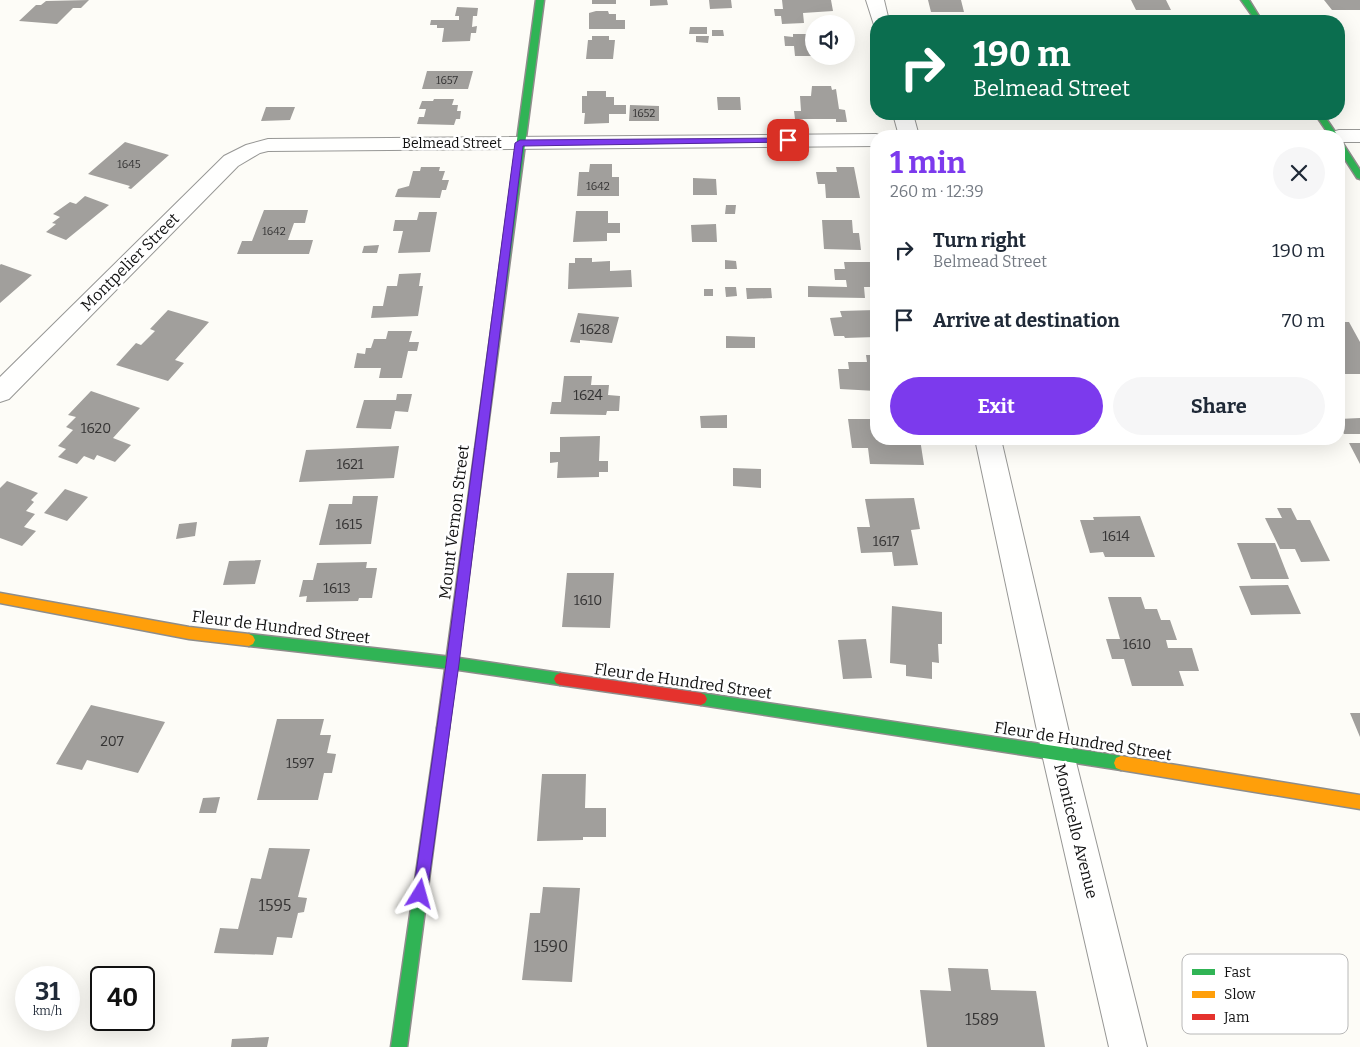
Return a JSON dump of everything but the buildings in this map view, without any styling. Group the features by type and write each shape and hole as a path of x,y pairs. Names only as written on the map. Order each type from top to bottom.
{"street":[{"name":"Mount Vernon Street","path":"399,1047 540,0"},
{"path":"875,0 879,15"},
{"path":"1245,0 1255,15"},
{"path":"1345,136 1360,136"},
{"name":"Belmead Street","path":"268,145 870,140"},
{"name":"Montpelier Street","path":"0,392 231,161 252,149 268,145"},
{"path":"1345,153 1360,176"},
{"name":"Monticello Avenue","path":"989,445 1058,754 1128,1047"},
{"name":"Fleur de Hundred Street","path":"0,598 189,633 452,664 922,732 1360,802"}],"traffic: fast":[{"path":"480,449 540,0"},
{"path":"1245,0 1255,15"},
{"path":"1323,120 1330,130"},
{"path":"1345,153 1360,176"},
{"path":"249,640 452,663 560,679"},
{"path":"701,699 1121,763"},
{"path":"399,1047 443,728"}],"traffic: slow":[{"path":"443,728 480,449"},
{"path":"0,598 189,633 249,640"},
{"path":"1121,763 1360,802"}],"traffic: jam":[{"path":"560,679 701,699"}],"route":[{"path":"420,894 520,143 788,140"}]}
